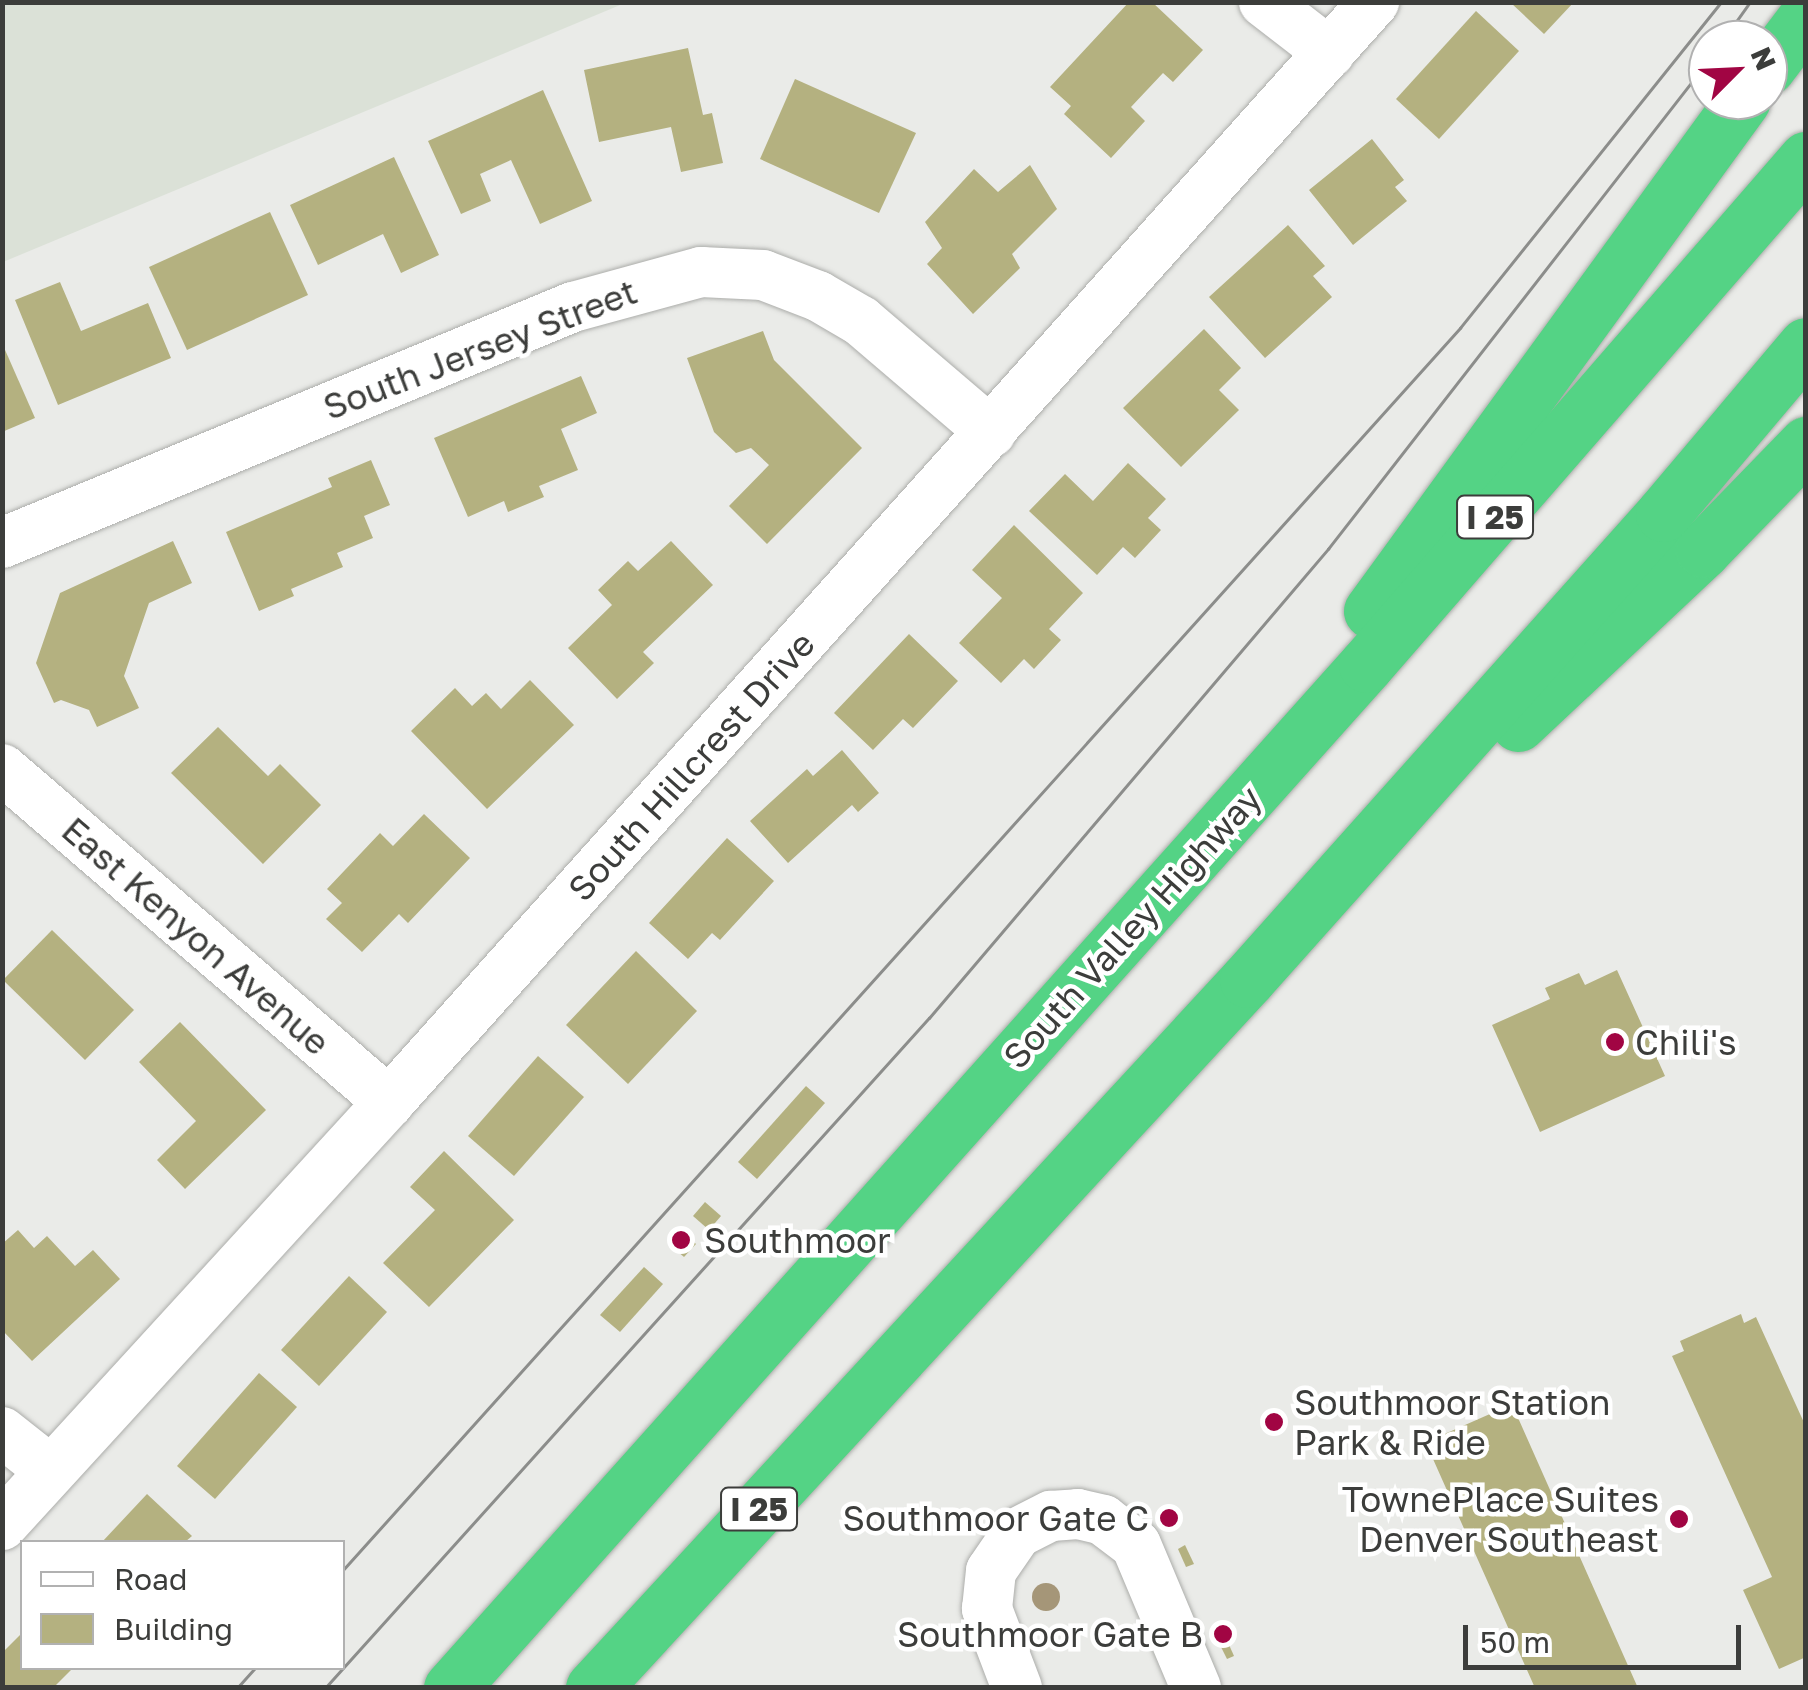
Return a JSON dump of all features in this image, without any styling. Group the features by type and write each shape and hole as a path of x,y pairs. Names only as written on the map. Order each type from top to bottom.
{"highway":[{"path":"1788,41 1806,17"},
{"path":"1182,872 1728,120"},
{"name":"South Valley Highway","path":"451,1688 1182,872 1806,160"},
{"name":"I 25","path":"593,1688 1246,980 1663,514 1806,345"},
{"path":"1246,980 1703,550 1806,444"}],"street":[{"path":"1264,2 1330,53"},
{"name":"South Hillcrest Drive","path":"2,1525 389,1102 1374,2"},
{"name":"South Jersey Street","path":"2,542 573,307 701,272 763,276 818,296 862,322 990,432"},
{"name":"East Kenyon Avenue","path":"2,769 389,1102"},
{"path":"2,1432 50,1470"},
{"path":"1018,1688 987,1609 991,1571 1017,1533 1051,1516 1078,1514 1102,1520 1124,1533 1146,1560 1196,1688"}],"shaded area":[{"path":"3,2 625,2 625,3 3,262"}],"building":[{"path":"1129,2 1152,2 1203,50 1173,82 1163,73 1131,107 1145,121 1111,158 1064,114 1071,106 1050,87"},
{"path":"1510,2 1574,2 1544,34"},
{"path":"1476,11 1519,51 1439,139 1396,99"},
{"path":"688,48 703,115 712,113 723,163 681,172 671,127 599,142 584,70"},
{"path":"795,79 916,133 879,213 760,159"},
{"path":"543,90 592,201 540,224 511,160 480,174 491,201 461,214 428,141"},
{"path":"1372,139 1404,180 1395,187 1407,201 1353,245 1309,190"},
{"path":"394,157 439,255 401,273 383,234 318,265 290,205"},
{"path":"1030,165 1057,209 1012,254 1020,268 973,314 927,264 942,248 925,222 974,169 998,192"},
{"path":"270,212 308,295 187,350 149,267"},
{"path":"1288,225 1325,266 1313,276 1332,297 1265,358 1209,297"},
{"path":"60,282 81,331 148,303 171,358 58,405 15,300"},
{"path":"1204,329 1241,368 1219,390 1239,410 1181,467 1123,408"},
{"path":"763,331 774,360 862,448 767,544 729,506 769,465 751,448 736,453 714,432 687,358"},
{"path":"2,343 35,418 2,432"},
{"path":"581,376 597,413 561,429 578,470 539,486 544,497 508,512 504,501 468,517 434,438"},
{"path":"371,460 390,505 364,516 373,538 337,553 343,567 291,589 294,596 259,611 226,532 332,487 328,478"},
{"path":"1128,463 1166,499 1148,518 1161,530 1135,558 1123,547 1097,575 1029,511 1065,474 1093,501"},
{"path":"1014,525 1083,593 1049,629 1061,640 1034,669 1024,659 1001,683 959,643 1002,598 972,570"},
{"path":"173,541 192,583 149,603 124,676 139,708 97,727 89,710 61,700 54,703 36,663 60,593"},
{"path":"671,541 713,585 643,652 654,663 617,699 568,648 612,605 598,590 628,561 638,571"},
{"path":"909,634 958,681 913,728 903,719 873,750 834,713"},
{"path":"530,680 574,725 487,809 411,731 455,688 472,706 486,693 501,709"},
{"path":"218,727 268,776 280,764 321,805 263,864 171,773"},
{"path":"842,750 879,793 858,812 852,805 788,863 750,821 807,769 813,776"},
{"path":"424,814 470,858 408,923 399,914 362,952 326,919 342,903 327,889 380,833 393,846"},
{"path":"727,838 774,881 720,940 712,933 688,959 649,923"},
{"path":"52,930 134,1010 85,1060 3,980"},
{"path":"636,951 697,1011 628,1084 566,1025"},
{"path":"1617,970 1665,1076 1540,1132 1492,1025 1550,999 1545,988 1579,973 1585,985"},
{"path":"180,1022 266,1110 185,1189 157,1160 196,1121 139,1062"},
{"path":"538,1056 584,1097 514,1176 468,1136"},
{"path":"806,1086 825,1103 757,1179 738,1162"},
{"path":"444,1151 514,1220 429,1307 383,1263 435,1210 410,1187"},
{"path":"705,1202 721,1216 709,1230 693,1216"},
{"path":"18,1230 34,1248 47,1236 75,1266 93,1250 120,1279 32,1361 2,1330 2,1244"},
{"path":"681,1230 696,1244 684,1257 668,1243"},
{"path":"644,1267 663,1284 620,1332 600,1315"},
{"path":"349,1276 387,1312 319,1386 281,1350"},
{"path":"1741,1314 1744,1323 1756,1317 1806,1427 1806,1657 1779,1669 1743,1590 1772,1577 1672,1356 1684,1351 1680,1341"},
{"path":"259,1373 297,1407 215,1499 177,1466"},
{"path":"1499,1410 1503,1417 1515,1411 1638,1688 1535,1688 1429,1450 1443,1443 1440,1436"},
{"path":"147,1494 192,1536 187,1540 104,1540"},
{"path":"1185,1545 1194,1564 1186,1567 1178,1549"},
{"path":"20,1635 20,1670 71,1670 53,1688 7,1688 2,1683 2,1653"},
{"path":"1226,1638 1234,1656 1227,1659 1218,1641"}],"tram line":[{"path":"345,1568 1460,328 1721,2"},
{"path":"1737,20 1750,2"},
{"path":"345,1666 929,1018 1328,549 1688,87"},
{"path":"237,1688 253,1670"},
{"path":"325,1688 341,1670"}],"place":[{"name":"Chili's","path":"1615,1042"},
{"name":"Southmoor","path":"681,1240"},
{"name":"Southmoor Station Park & Ride","path":"1274,1422"},
{"name":"Southmoor Gate C","path":"1169,1518"},
{"name":"TownePlace Suites Denver Southeast","path":"1679,1519"},
{"name":"Southmoor Gate B","path":"1223,1634"}]}
